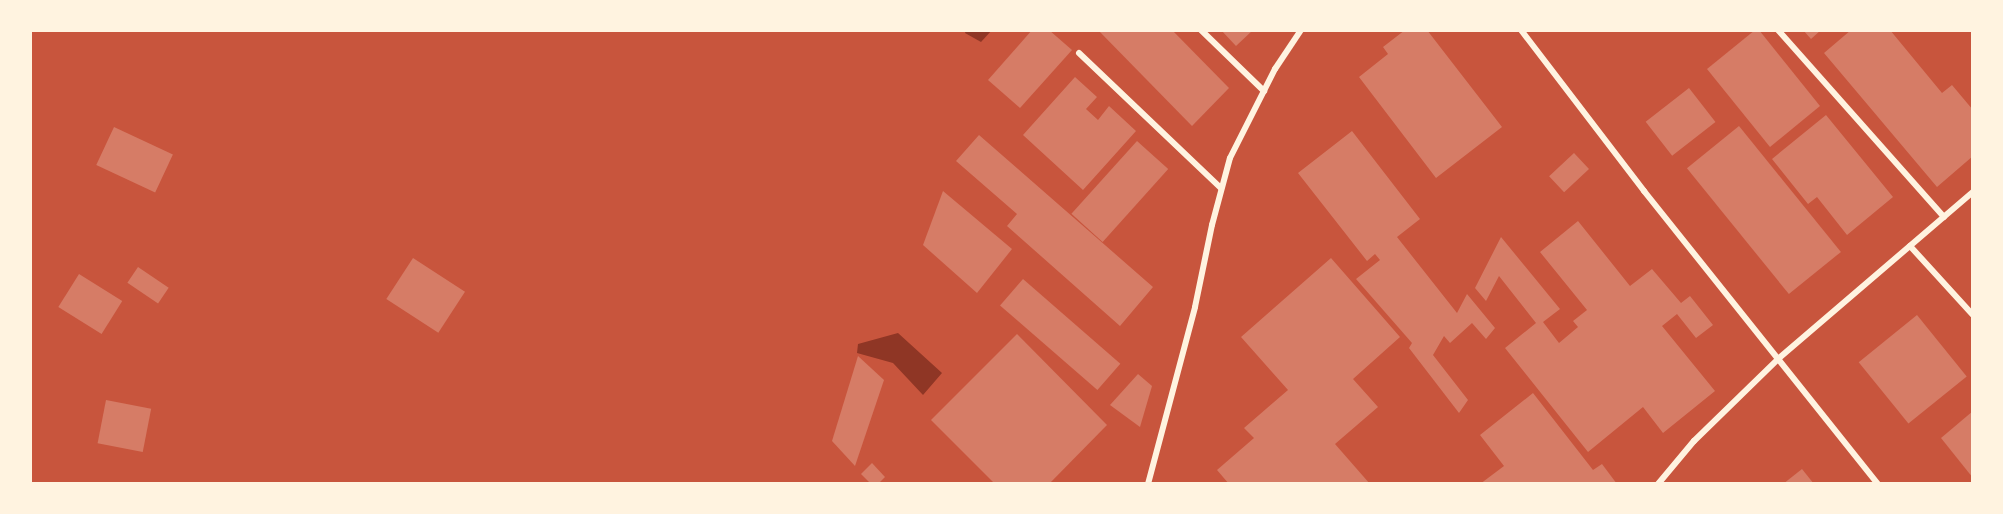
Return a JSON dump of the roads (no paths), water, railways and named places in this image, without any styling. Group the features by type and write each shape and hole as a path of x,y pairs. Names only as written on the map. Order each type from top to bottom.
{"street":[{"path":"1201,30 1264,91"},
{"path":"1148,484 1195,308 1221,188 1243,128 1301,30"},
{"path":"1521,30 1644,191 1878,484"},
{"path":"1778,30 1944,217"},
{"path":"1079,53 1221,188"},
{"path":"1658,484 1694,441 1778,359 1973,192"},
{"path":"1910,246 1973,315"}]}
